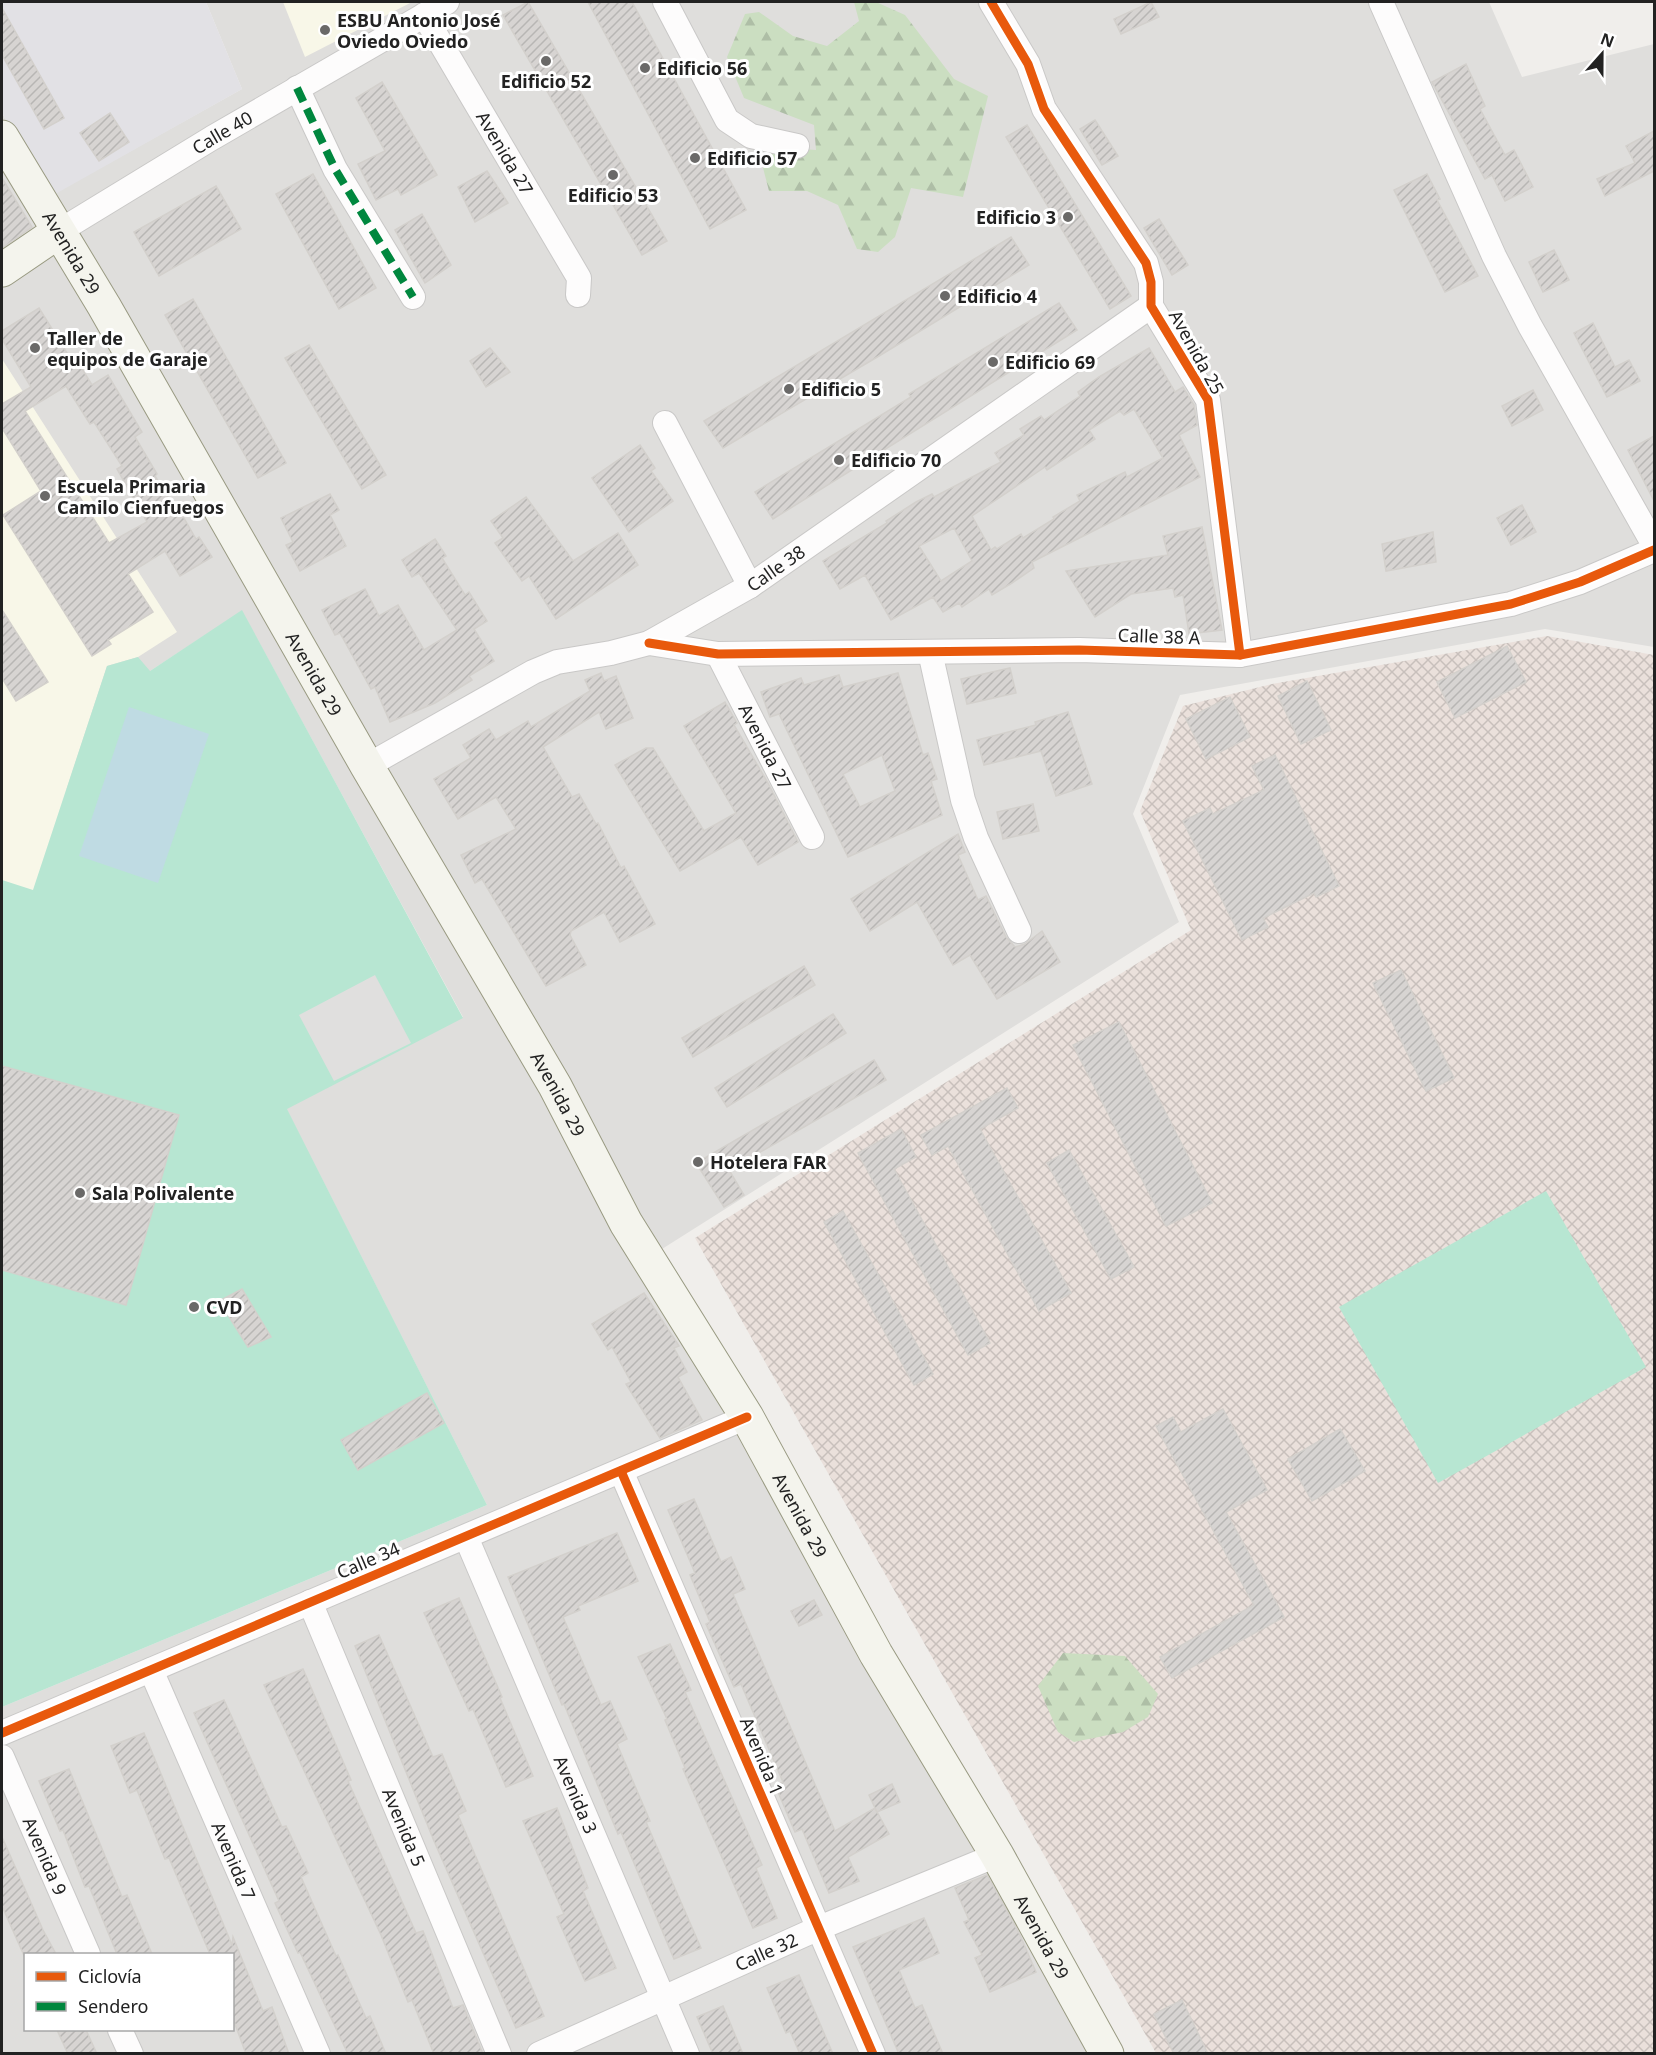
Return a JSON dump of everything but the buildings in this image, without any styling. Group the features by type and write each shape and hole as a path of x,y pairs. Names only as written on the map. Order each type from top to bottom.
{"main road":[{"name":"Avenida 29","path":"2,137 104,306 367,766 555,1086 626,1223 747,1417 876,1654 997,1855 1107,2054"},
{"name":"Calle 40","path":"2,270 58,232"}],"street":[{"name":"Calle 40","path":"58,232 297,88 447,2"},
{"path":"665,2 727,120 751,136 796,146"},
{"name":"Avenida 25","path":"991,2 1028,64 1044,109 1146,263 1151,282 1151,306 1208,400 1240,655"},
{"path":"1381,2 1494,256 1530,326 1654,545"},
{"name":"Avenida 27","path":"424,15 579,278 578,295"},
{"path":"297,88 335,169 413,297"},
{"name":"Calle 38","path":"367,766 533,672 557,662 611,653 649,643 750,586 1151,306"},
{"path":"665,423 750,586"},
{"name":"Calle 38 A","path":"649,643 718,654 1078,650 1240,655 1511,604 1580,582 1654,550"},
{"path":"930,652 963,800 976,838 1019,931"},
{"name":"Avenida 27","path":"718,654 812,837"},
{"name":"Calle 34","path":"2,1733 747,1417"},
{"name":"Avenida 1","path":"621,1471 873,2054"},
{"name":"Avenida 3","path":"466,1537 687,2054"},
{"name":"Avenida 5","path":"310,1602 499,2054"},
{"name":"Avenida 7","path":"151,1670 318,2054"},
{"name":"Avenida 9","path":"2,1757 88,1953"},
{"name":"Calle 32","path":"539,2054 819,1928 997,1855"},
{"path":"120,2031 131,2054"}],"shaded area":[{"path":"2,2 206,2 242,89 50,197 2,113"},
{"path":"206,2 1489,2 1522,77 1654,44 1654,647 1545,629 1180,695 1133,814 1179,922 662,1249 1107,2053 2,2053 2,1707 487,1505 286,1108 463,1017 242,611 150,671 2,880 2,113 50,196 242,89"},
{"name":"ESBU Antonio José Oviedo Oviedo","path":"283,2 412,2 305,57"},
{"name":"Escuela Primaria Camilo Cienfuegos","path":"2,359 177,632 138,657 107,666 33,891 2,880"},
{"path":"1547,636 1654,655 1654,2053 1156,2053 695,1238 1191,930 1140,811 1183,706 1272,684"},
{"path":"375,975 411,1043 334,1081 299,1015"}],"green space":[{"path":"854,2 876,2 905,15 954,79 988,96 963,197 911,188 895,237 878,252 857,249 838,205 807,191 769,191 761,160 773,147 816,150 814,125 744,98 727,57 745,14 759,12 793,36 827,46 859,21"},
{"name":"CVD","path":"242,610 463,1018 287,1109 487,1505 2,1707 2,880 33,890 107,666 138,657 150,671"},
{"path":"1546,1191 1646,1367 1438,1483 1339,1307"},
{"path":"1063,1653 1125,1656 1158,1694 1148,1717 1123,1732 1074,1742 1058,1732 1038,1686"}],"water":[{"path":"129,707 209,734 158,883 79,856"}],"marked path":[{"path":"297,88 335,169 413,297"}],"cycle path":[{"path":"991,2 1028,64 1044,109 1146,263 1151,282 1151,306 1208,400 1240,655"},
{"path":"649,643 718,654 1079,650 1240,655 1511,604 1580,582 1654,550"},
{"path":"2,1733 747,1417"},
{"path":"621,1471 873,2054"}],"place":[{"name":"ESBU Antonio José Oviedo Oviedo","path":"325,30"},
{"name":"Edificio 52","path":"546,61"},
{"name":"Edificio 56","path":"645,68"},
{"name":"Edificio 57","path":"695,158"},
{"name":"Edificio 53","path":"613,175"},
{"name":"Edificio 3","path":"1068,217"},
{"name":"Edificio 4","path":"945,296"},
{"name":"Taller de equipos de Garaje","path":"35,348"},
{"name":"Edificio 69","path":"993,362"},
{"name":"Edificio 5","path":"789,389"},
{"name":"Edificio 70","path":"839,460"},
{"name":"Escuela Primaria Camilo Cienfuegos","path":"45,496"},
{"name":"Hotelera FAR","path":"698,1162"},
{"name":"Sala Polivalente","path":"80,1193"},
{"name":"CVD","path":"194,1307"}]}
